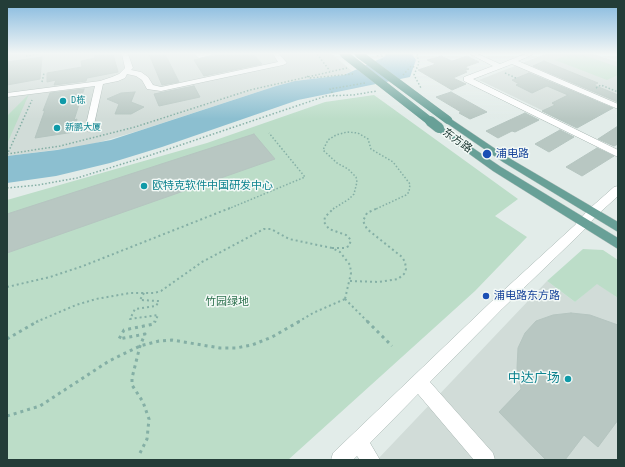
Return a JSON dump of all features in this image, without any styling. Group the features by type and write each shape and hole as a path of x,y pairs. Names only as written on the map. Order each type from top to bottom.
{"main road":[{"name":"东方路","path":"371,76 439,128 497,169 587,217 618,228"},
{"name":"东方路","path":"387,76 415,97 587,217 618,244"}],"street":[{"path":"7,95 100,83 115,79 120,76"},
{"path":"141,76 145,79 150,87 161,89 223,76"},
{"path":"473,76 467,78 618,154"},
{"path":"546,76 618,107"},
{"path":"89,129 100,83"},
{"path":"340,460 579,228 587,217 618,190"},
{"path":"419,382 486,460"},
{"path":"358,442 371,460"}],"path":[{"path":"7,154 60,146 135,128 250,90 307,76 310,78 333,76"},
{"path":"414,76 424,91"},
{"path":"586,93 601,85 618,92"},
{"path":"7,188 38,185 77,178 148,156 326,96 353,95 382,90"},
{"path":"7,154 36,91"},
{"path":"7,339 35,322 76,305 112,296 144,294 161,291 202,262 264,229 271,228 289,239 332,248 345,248 349,246 351,240 346,235 329,229 324,222 325,217 331,210 349,199 354,194 358,182 356,177 348,169 337,164 324,150 324,146 328,140 336,135 347,132 358,133 368,139 371,149 393,162 410,184 409,192 406,195 367,213 363,221 367,229 402,257 405,262 406,269 404,274 398,279 379,282 350,281"},
{"path":"7,287 50,277 83,266 305,177 269,133"},
{"path":"332,248 340,252 350,264 351,273 346,291 346,299 392,346"},
{"path":"140,453 147,439 149,419 143,402 132,385 132,378 140,346 145,334 119,339 124,330 154,324 158,315 130,319 135,309 156,306 159,301 140,300 144,294"},
{"path":"7,416 40,406 109,361 140,346 159,341 172,340 220,348 236,348 252,345 272,337 313,313 346,299"}],"shaded area":[{"path":"7,76 338,76 295,81 276,86 138,131 86,146 7,156"},
{"path":"490,76 618,76 618,107 597,98 558,118 479,80"},
{"path":"547,281 575,302 597,283 618,298 618,460 377,460"}],"green space":[{"path":"596,76 616,76 607,80"},
{"path":"29,94 7,144 7,116"},
{"name":"竹园绿地","path":"374,95 518,199 495,216 527,237 475,291 288,460 7,460 7,200 207,143 325,102"},
{"path":"583,249 603,250 618,260 618,298 597,284 575,302 547,281"}],"water":[{"path":"338,76 410,76 298,100 162,147 110,163 56,176 7,183 7,156 57,150 111,140 295,81"}],"building":[{"path":"7,76 40,76 40,79 7,85"},
{"path":"47,76 98,76 87,78 86,81 54,85 56,80 47,82"},
{"path":"158,76 176,76 179,82 162,85"},
{"path":"428,76 458,76 453,78 466,84 452,90"},
{"path":"522,76 536,76 613,108 577,128 542,111 555,105 552,103 568,95 547,86 532,93 516,85 519,84 512,80"},
{"path":"556,76 580,76 598,83 594,85 618,95 618,102"},
{"path":"194,86 200,97 159,106 154,94"},
{"path":"84,89 74,120 77,119 74,132 35,138 50,93"},
{"path":"135,92 131,102 144,107 131,114 115,114 119,104 107,99 121,93"},
{"path":"451,92 487,112 470,119 436,97"},
{"path":"525,113 539,120 515,132 512,131 498,138 486,131"},
{"path":"618,126 618,144 614,146 598,139"},
{"path":"560,130 574,137 549,152 535,144"},
{"name":"欧特克软件中国研发中心","path":"254,134 275,159 7,253 7,214"},
{"path":"597,148 614,156 582,176 566,167"},
{"name":"中达广场","path":"571,313 590,315 618,325 618,420 598,447 584,435 565,460 546,460 499,412 521,389 517,368 518,348 525,333 536,321 553,315"}],"place":[{"name":"D栋","path":"63,101"},
{"name":"新鹏大厦","path":"57,128"},
{"name":"浦电路","path":"487,154"},
{"name":"欧特克软件中国研发中心","path":"144,186"},
{"name":"浦电路东方路","path":"486,296"},
{"name":"中达广场","path":"568,379"}]}
